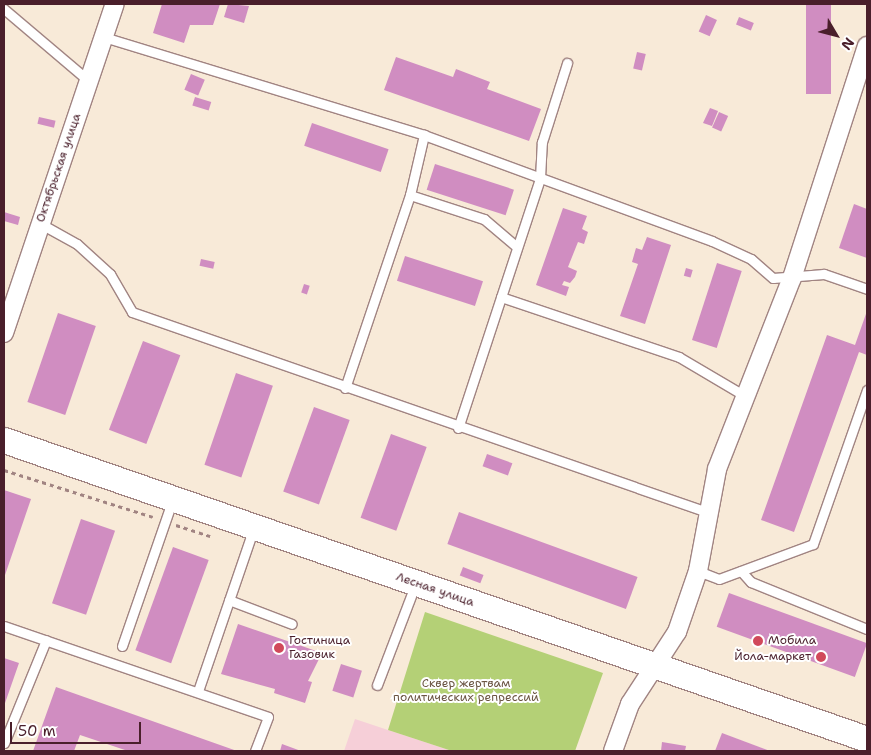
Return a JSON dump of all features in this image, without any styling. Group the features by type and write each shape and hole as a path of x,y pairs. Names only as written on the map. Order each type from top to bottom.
{"main road":[{"name":"Лесная улица","path":"4,440 168,510 251,537 416,583 867,738"}],"street":[{"name":"Октябрьская улица","path":"4,332 115,4"},
{"path":"613,751 630,704 656,667 677,632 698,571 717,469 792,278 867,46"}],"lane":[{"path":"4,9 89,80"},
{"path":"104,37 424,135 712,241 751,259 773,278 824,274 867,289"},
{"path":"458,428 540,178 544,132 567,63"},
{"path":"345,388 410,195 424,135"},
{"path":"410,195 484,219 517,247"},
{"path":"41,224 77,244 110,274 132,312 458,428 710,513"},
{"path":"501,297 679,357 746,396"},
{"path":"698,571 719,579 813,544 867,390"},
{"path":"122,646 168,510"},
{"path":"198,691 251,537"},
{"path":"741,571 751,582 867,629"},
{"path":"376,685 416,583"},
{"path":"230,600 292,624"},
{"path":"4,626 198,691 268,717 255,751"},
{"path":"4,743 46,640"}],"path":[{"path":"4,470 168,510"},
{"path":"172,524 251,537"}],"shaded area":[{"path":"355,719 388,730 452,751 344,751"}],"green space":[{"name":"Cквер жертвам политических репрессий","path":"425,612 603,673 575,751 452,751 388,730"}],"building":[{"path":"162,4 220,4 213,25 190,25 184,43 153,33"},
{"path":"228,4 249,6 244,23 224,17"},
{"path":"806,4 831,4 831,94 806,94"},
{"path":"706,15 717,20 710,36 699,31"},
{"path":"739,17 754,23 751,30 736,24"},
{"path":"637,52 646,54 642,71 633,69"},
{"path":"396,57 453,77 456,69 490,82 487,89 541,109 529,141 384,90"},
{"path":"191,74 205,80 198,96 184,90"},
{"path":"195,97 211,102 209,111 192,106"},
{"path":"710,108 718,111 712,126 703,123"},
{"path":"719,112 728,116 721,132 712,128"},
{"path":"39,117 56,121 54,128 37,124"},
{"path":"312,123 389,149 381,172 304,146"},
{"path":"435,164 514,190 506,215 427,190"},
{"path":"854,204 867,209 867,258 839,248"},
{"path":"563,208 587,216 582,229 588,232 584,244 578,242 568,267 577,271 570,283 564,281 562,285 569,287 566,296 536,285"},
{"path":"4,212 20,217 18,225 4,221"},
{"path":"647,237 671,245 645,324 620,316 638,264 632,262 636,248 642,250"},
{"path":"405,256 483,281 475,306 397,281"},
{"path":"201,259 215,262 213,269 200,266"},
{"path":"717,263 742,271 717,348 692,340"},
{"path":"686,268 693,270 691,278 684,276"},
{"path":"304,284 310,286 307,294 301,293"},
{"path":"867,311 867,355 859,352 794,532 761,520 827,335 855,345"},
{"path":"58,313 96,326 65,415 27,402"},
{"path":"143,341 180,355 146,444 109,430"},
{"path":"236,373 273,386 241,477 204,465"},
{"path":"314,407 350,420 319,505 283,492"},
{"path":"391,434 427,447 396,531 361,518"},
{"path":"487,454 512,463 508,475 483,466"},
{"path":"4,490 31,499 4,578"},
{"path":"459,512 638,577 626,609 447,544"},
{"path":"81,519 115,531 86,615 52,603"},
{"path":"173,547 209,560 171,663 135,650"},
{"path":"463,567 484,575 480,583 460,575"},
{"path":"729,593 867,643 855,677 717,627"},
{"path":"238,624 322,653 308,681 312,682 305,703 274,693 275,689 221,674"},
{"path":"4,658 19,663 4,706"},
{"path":"341,664 362,671 353,697 332,691"},
{"path":"56,687 237,751 128,751 80,735 74,751 33,751"},
{"path":"722,733 770,751 715,751"},
{"path":"662,742 686,746 685,751 661,751"},
{"path":"282,744 301,751 280,751"}],"place":[{"name":"Мобила","path":"758,641"},
{"name":"Гостиница Газовик","path":"279,648"},
{"name":"Йола-маркет","path":"821,657"}]}
